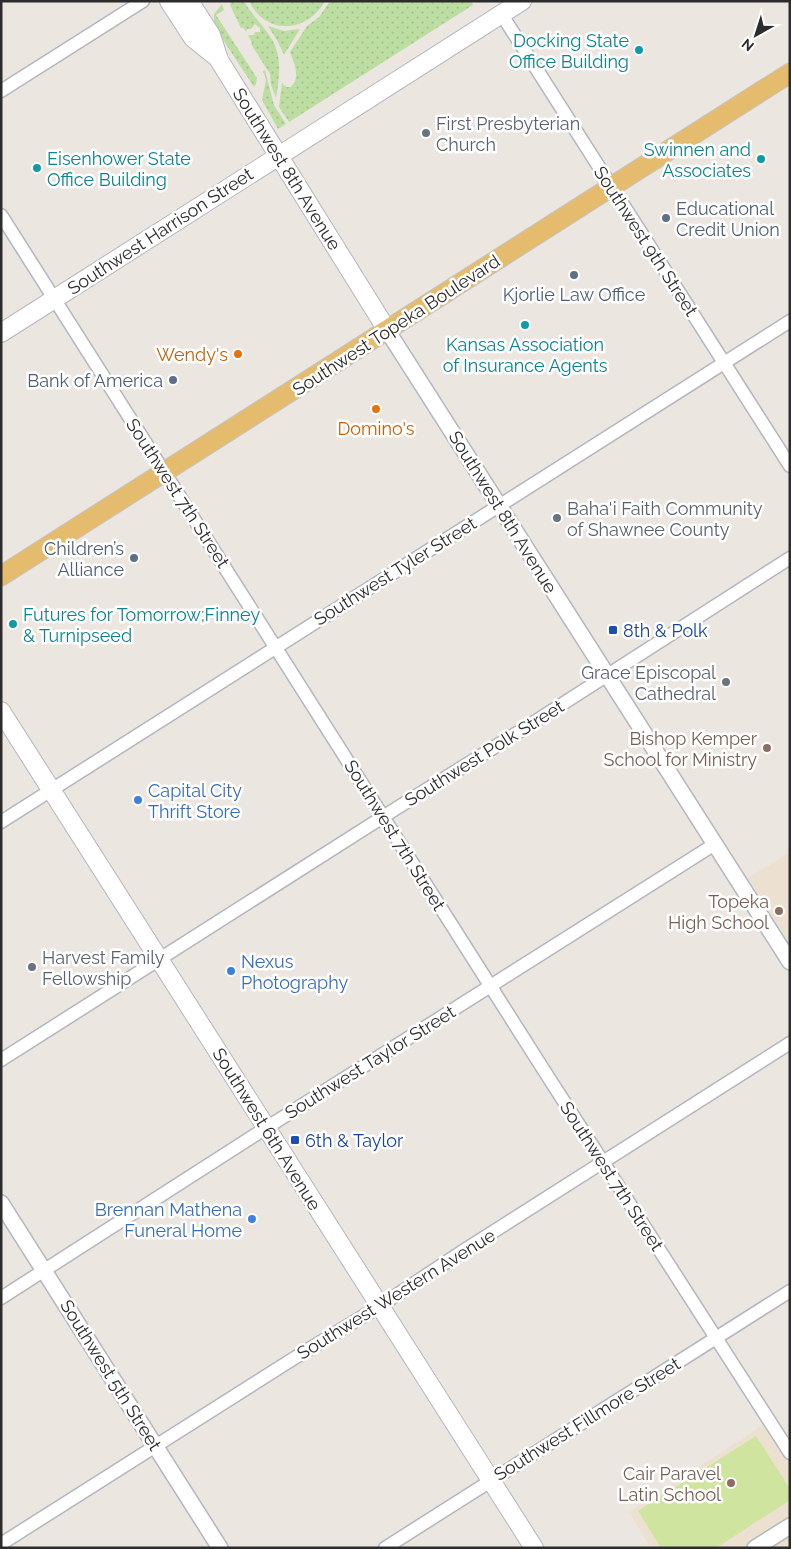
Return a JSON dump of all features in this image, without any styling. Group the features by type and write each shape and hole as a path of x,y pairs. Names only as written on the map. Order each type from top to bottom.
{"main road":[{"name":"Southwest 8th Avenue","path":"169,1 193,38 219,60"},
{"name":"Southwest 8th Avenue","path":"189,1 211,36 219,60 387,330"},
{"name":"Southwest Harrison Street","path":"1,333 522,1"},
{"name":"Southwest Topeka Boulevard","path":"1,576 790,73"},
{"name":"Southwest 6th Avenue","path":"1,711 534,1548"}],"street":[{"path":"1,91 143,1"},
{"name":"Southwest 9th Street","path":"502,15 790,466"},
{"name":"Southwest 7th Street","path":"1,216 790,1453"},
{"name":"Southwest Tyler Street","path":"1,822 790,321"},
{"name":"Southwest 8th Avenue","path":"387,330 790,962"},
{"name":"Southwest Polk Street","path":"1,1060 790,558"},
{"name":"Southwest Taylor Street","path":"1,1298 490,985 715,844"},
{"name":"Southwest Western Avenue","path":"1,1544 380,1306 790,1043"},
{"name":"Southwest 5th Street","path":"1,1203 220,1548"},
{"name":"Southwest Fillmore Street","path":"385,1548 790,1291"},
{"path":"755,1548 790,1526"}],"shaded area":[{"name":"Topeka High School","path":"790,852 790,944 748,878"},
{"name":"Cair Paravel Latin School","path":"769,1421 790,1454 790,1548 651,1548 629,1512"}],"green space":[{"path":"231,1 244,1 276,47 279,80 276,98 271,85 270,74 251,44 248,35 260,32 260,28 255,24 251,29 247,29 246,32 243,27 241,28 230,5"},
{"path":"249,1 325,1 313,16 296,25 287,26 278,25 261,17"},
{"path":"330,1 471,1 473,5 289,122 279,107 282,83 286,87 291,87 296,79 296,70 290,52 307,26 319,17"},
{"path":"222,4 224,10 216,15 257,78 254,87 214,26 214,14"},
{"path":"268,26 284,31 300,29 284,55 278,42"},
{"path":"265,70 274,105 286,124 278,129 262,100 266,80 263,71"},
{"name":"Cair Paravel Latin School","path":"756,1436 790,1489 790,1500 716,1548 661,1548 638,1511"}],"place":[{"name":"Docking State Office Building","path":"639,50"},
{"name":"First Presbyterian Church","path":"426,133"},
{"name":"Swinnen and Associates","path":"761,159"},
{"name":"Eisenhower State Office Building","path":"37,168"},
{"name":"Educational Credit Union","path":"666,218"},
{"name":"Kjorlie Law Office","path":"574,275"},
{"name":"Kansas Association of Insurance Agents","path":"525,325"},
{"name":"Wendy's","path":"238,354"},
{"name":"Bank of America","path":"173,380"},
{"name":"Domino's","path":"376,409"},
{"name":"Baha'i Faith Community of Shawnee County","path":"557,518"},
{"name":"Children’s Alliance","path":"134,558"},
{"name":"Futures for Tomorrow;Finney & Turnipseed","path":"13,624"},
{"name":"8th & Polk","path":"613,630"},
{"name":"Grace Episcopal Cathedral","path":"726,682"},
{"name":"Bishop Kemper School for Ministry","path":"767,748"},
{"name":"Capital City Thrift Store","path":"138,800"},
{"name":"Topeka High School","path":"779,911"},
{"name":"Harvest Family Fellowship","path":"32,967"},
{"name":"Nexus Photography","path":"231,971"},
{"name":"6th & Taylor","path":"295,1140"},
{"name":"Brennan Mathena Funeral Home","path":"252,1219"},
{"name":"Cair Paravel Latin School","path":"731,1483"}]}
